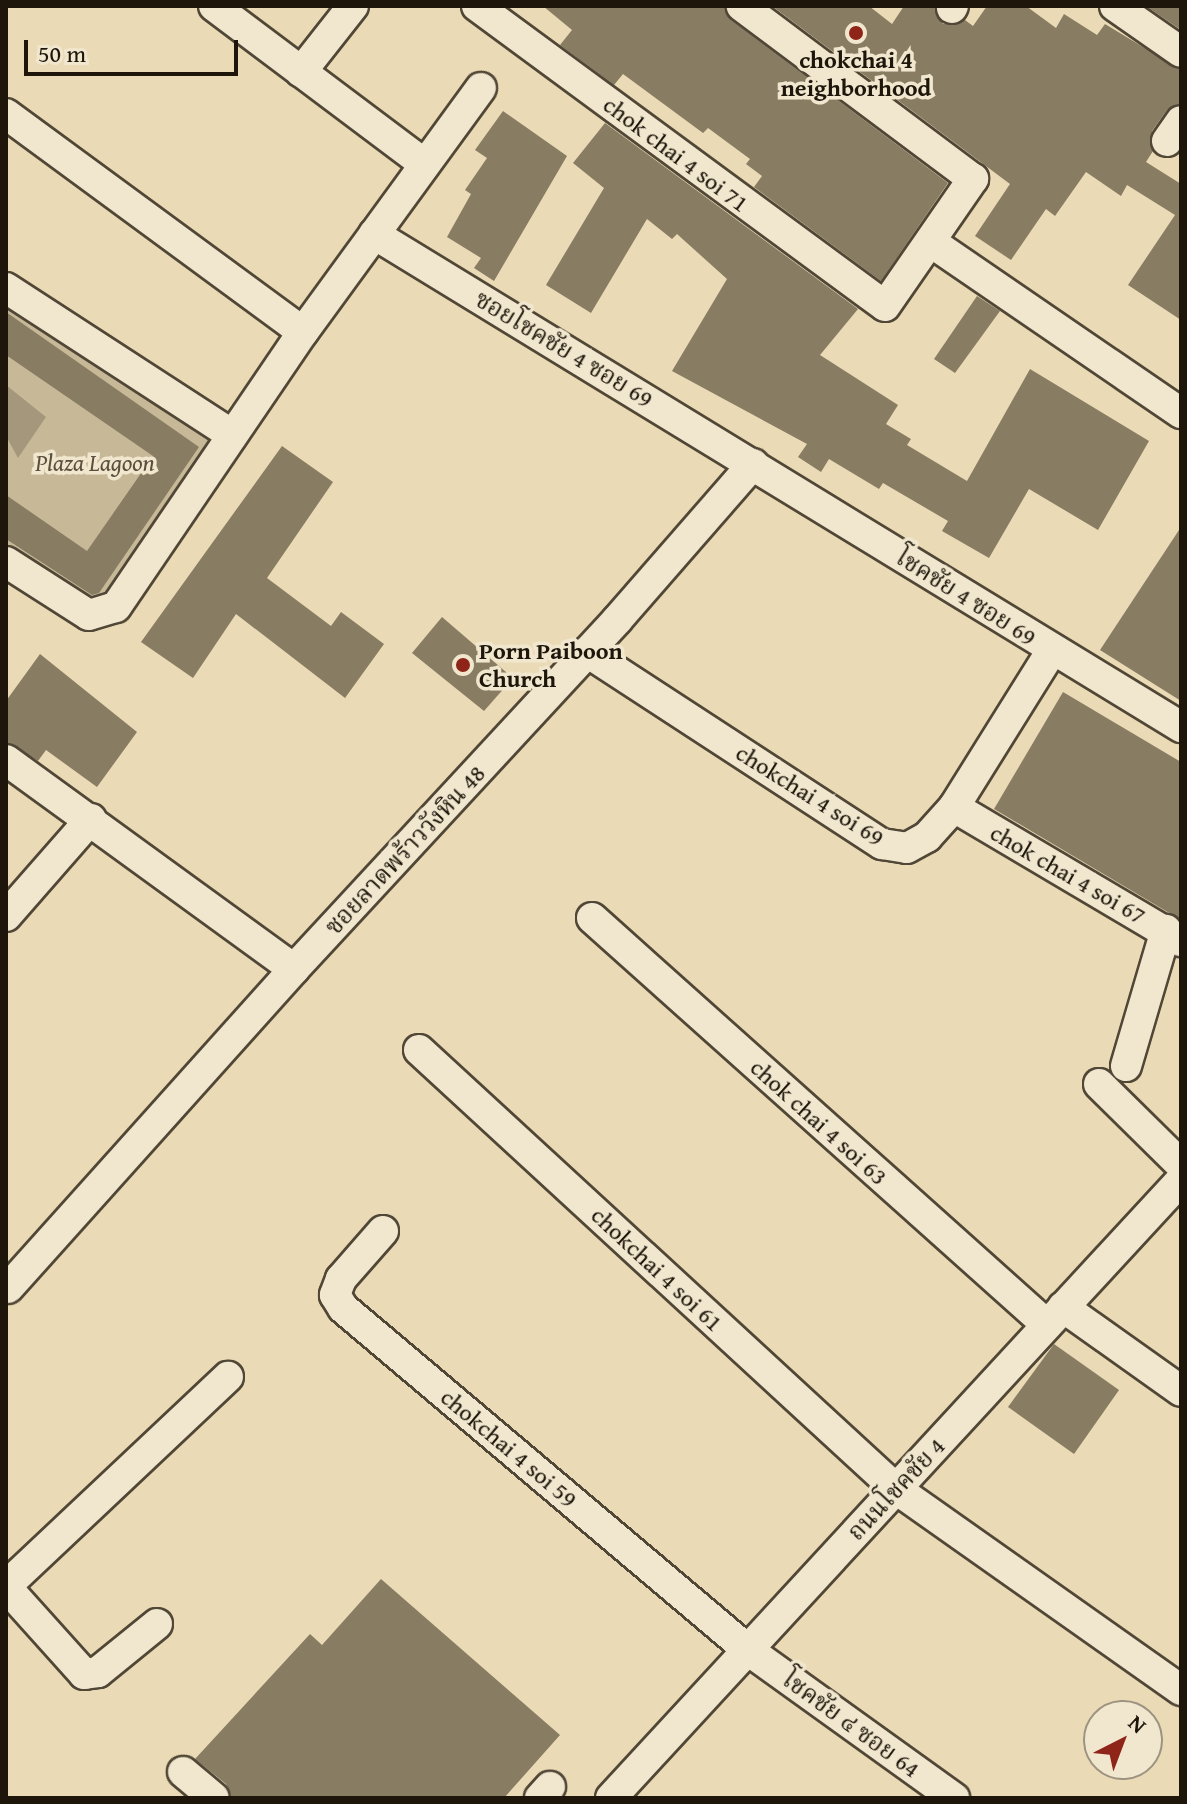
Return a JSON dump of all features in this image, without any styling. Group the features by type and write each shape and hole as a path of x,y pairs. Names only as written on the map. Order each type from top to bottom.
{"street":[{"path":"214,6 423,163"},
{"path":"301,72 353,6"},
{"name":"chok chai 4 soi 71","path":"477,6 875,301 885,306 931,242"},
{"path":"742,6 973,179 931,242 1181,413"},
{"path":"1116,6 1181,52"},
{"path":"6,562 89,615 116,607 303,332 423,163 481,88"},
{"path":"6,114 303,332"},
{"name":"ซอยโชคชัย 4 ซอย 69","path":"374,234 753,464"},
{"path":"6,288 232,435"},
{"name":"โชคชัย 4 ซอย 69","path":"753,464 1181,727"},
{"name":"ซอยลาดพร้าววังหิน 48","path":"8,1288 294,969 587,652 753,464"},
{"name":"chokchai 4 soi 69","path":"587,652 882,844 907,848 917,843 954,807 1052,650"},
{"path":"6,760 294,969"},
{"name":"chok chai 4 soi 67","path":"954,807 1173,936"},
{"path":"6,916 91,819"},
{"name":"chok chai 4 soi 63","path":"592,918 1055,1316 1181,1391"},
{"path":"1126,1066 1173,936"},
{"name":"chokchai 4 soi 61","path":"419,1050 896,1489 1181,1690"},
{"path":"1099,1084 1181,1165"},
{"name":"ถนนโชคชัย 4","path":"613,1797 1181,1180"},
{"name":"chokchai 4 soi 59","path":"383,1231 341,1279 335,1295 343,1308 748,1650"},
{"path":"157,1624 98,1672 84,1674 6,1586 228,1377"},
{"name":"โชคชัย ๔ ซอย 64","path":"748,1650 954,1798"},
{"path":"183,1772 214,1798"}],"green space":[{"name":"Plaza Lagoon","path":"6,294 210,433 209,454 113,598 89,618 6,560"}],"shaded area":[{"path":"6,385 46,417 18,458 6,436"}],"building":[{"path":"543,6 724,6 731,20 948,183 881,281 754,187 762,176 746,164 750,159 708,128 703,133 623,74 614,85 560,45 572,30"},
{"path":"772,6 869,6 892,24 904,6 935,6 943,24 965,20 973,26 987,6 1026,6 1056,28 1064,14 1097,35 1105,24 1181,70 1181,103 1167,110 1152,131 1153,151 1146,162 1181,184 1181,320 1128,285 1175,215 1127,185 1121,196 1086,172 1055,216 1046,209 1011,260 975,236 1010,184"},
{"path":"1146,6 1181,6 1181,30"},
{"path":"503,111 567,156 494,281 474,268 481,258 447,237 471,194 465,190 487,158 475,150"},
{"path":"605,123 858,309 820,355 898,405 886,424 911,439 907,445 967,481 1030,369 1149,441 1098,530 1029,489 989,558 942,531 948,521 883,483 879,489 829,459 821,472 798,457 807,444 672,371 727,279 677,234 672,239 647,219 591,313 546,285 604,188 573,163"},
{"path":"977,296 1000,311 955,373 934,359"},
{"path":"6,312 199,447 99,593 92,595 6,539 6,495 87,551 153,456 6,355"},
{"path":"282,446 333,482 267,578 331,626 341,612 384,644 345,698 236,614 193,678 141,642"},
{"path":"1181,527 1181,701 1100,650"},
{"name":"Porn Paiboon Church","path":"442,617 513,678 484,711 412,653"},
{"path":"40,654 137,732 97,787 46,750 38,761 6,742 6,701"},
{"path":"1063,692 1181,762 1181,920 994,809"},
{"path":"1054,1344 1119,1390 1074,1454 1008,1407"},
{"path":"381,1579 560,1735 504,1798 232,1798 226,1784 195,1759 310,1634 322,1645"}],"place":[{"name":"chokchai 4 neighborhood","path":"856,33"},
{"name":"Porn Paiboon Church","path":"463,665"}]}
